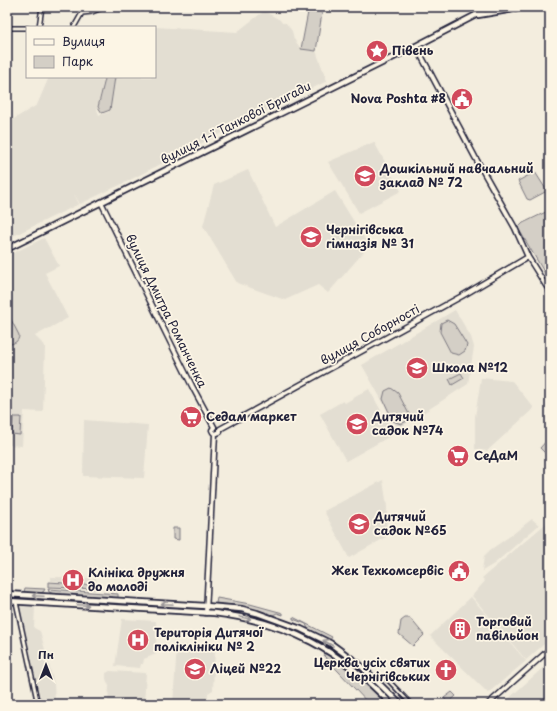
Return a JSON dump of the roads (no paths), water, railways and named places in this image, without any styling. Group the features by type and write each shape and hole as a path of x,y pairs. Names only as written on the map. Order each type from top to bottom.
{"main road":[{"name":"вулиця 1-ї Танкової Бригади","path":"7,249 416,46 474,16 487,7"},
{"path":"502,7 508,10"},
{"name":"вулиця 1-ї Танкової Бригади","path":"474,16 525,7"},
{"path":"7,594 206,606 242,609 257,613 287,623 314,635 347,655 378,682 400,704"},
{"path":"7,601 206,613 237,616 258,621 313,642 338,657 354,669 391,704"}],"street":[{"path":"39,26 42,7"},
{"path":"75,26 83,7"},
{"path":"82,12 92,12 104,7"},
{"path":"7,28 26,28"},
{"path":"416,46 475,157 515,228 528,257 550,292"},
{"name":"вулиця Дмитра Романченка","path":"101,202 192,386 214,427"},
{"name":"вулиця Соборності","path":"216,434 220,432 220,429 462,296 528,257"},
{"path":"206,613 216,434 212,431 214,427 218,427 220,429"},
{"path":"16,602 37,700"},
{"path":"488,704 550,649"},
{"path":"386,678 410,702"},
{"path":"30,704 37,700 51,704"}],"place":[{"name":"Півень","path":"377,51"},
{"name":"Nova Poshta #8","path":"462,99"},
{"name":"Дошкільний навчальний заклад № 72","path":"365,176"},
{"name":"Чернігівська гімназія № 31","path":"311,237"},
{"name":"Школа №12","path":"417,368"},
{"name":"Седам маркет","path":"191,417"},
{"name":"Дитячий садок №74","path":"357,424"},
{"name":"СеДаМ","path":"458,456"},
{"name":"Дитячий садок №65","path":"359,524"},
{"name":"Жек Техкомсервіс","path":"459,571"},
{"name":"Клініка дружня до молоді","path":"73,580"},
{"name":"Торговий павільйон","path":"460,629"},
{"name":"Територія Дитячої поліклініки № 2","path":"138,640"},
{"name":"Ліцей №22","path":"195,669"},
{"name":"Церква усіх святих Чернігівських","path":"446,670"}]}
